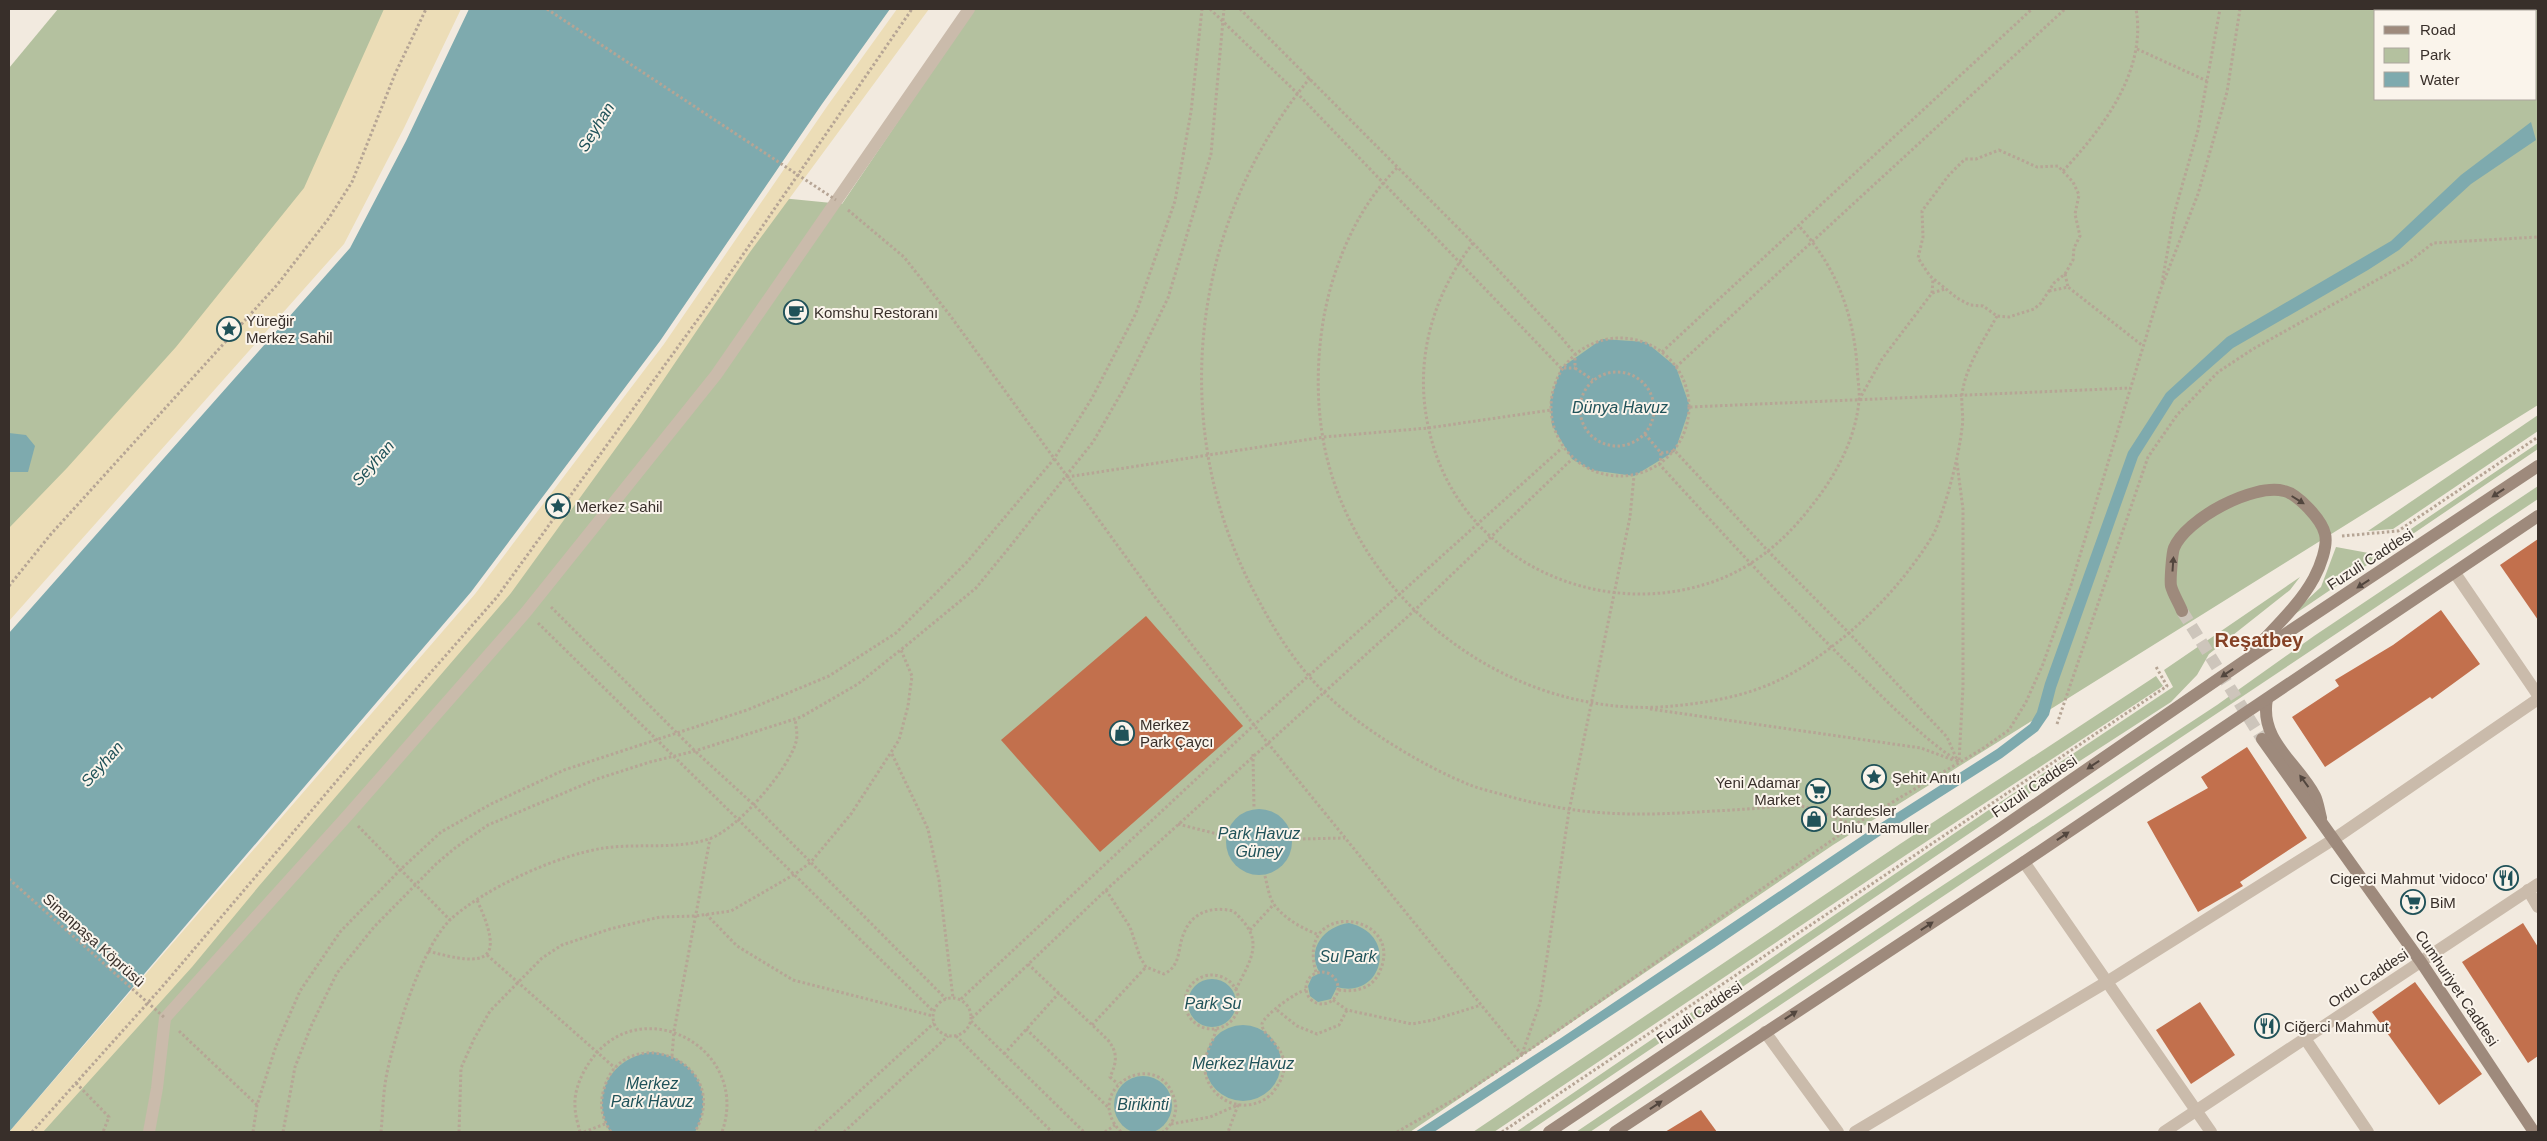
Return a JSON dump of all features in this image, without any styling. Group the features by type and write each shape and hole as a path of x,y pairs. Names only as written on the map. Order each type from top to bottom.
{"main road":[{"name":"Fuzuli Caddesi","path":"1548,1132 1997,831 2243,662 2538,466"},
{"path":"2182,611 2171,586 2174,549 2186,533 2206,514 2238,498 2258,492 2284,491 2305,503 2325,533 2323,552 2314,578 2292,609 2243,662"},
{"path":"1616,1132 2024,862 2538,516"},
{"path":"2267,699 2265,709 2270,735 2315,796 2322,826"},
{"name":"Cumhuriyet Caddesi","path":"2262,739 2322,826 2334,839 2421,962 2534,1132"}],"street":[{"path":"149,1132 157,1088 165,1018 348,815 540,596 716,375 969,9"},
{"path":"2455,573 2538,695"},
{"path":"1855,1132 2105,983 2334,839 2538,699"},
{"path":"2024,862 2105,983 2211,1132"},
{"path":"2533,887 2538,907"},
{"name":"Ordu Caddesi","path":"2164,1132 2306,1040 2533,887"},
{"path":"1765,1032 1838,1132"},
{"path":"2306,1040 2368,1132"}],"path":[{"path":"9,586 52,534 277,285 342,200 426,9"},
{"path":"547,9 836,200 904,257 949,314 1155,597 1267,742 1522,1055"},
{"path":"32,1132 162,987 368,744 497,597 709,304 912,9"},
{"path":"253,1132 257,1105 276,1046 300,991 340,932 400,870 441,832 491,804 564,770 747,710 829,676 896,633 967,562 1054,459 1092,398 1136,313 1175,201 1191,112 1202,9"},
{"path":"1210,9 1297,93 1561,368 1575,368 1593,380"},
{"path":"283,1132 295,1067 312,1024 337,973 374,927 436,864 488,825 597,779 675,755 695,752 795,719 858,684 976,588 1067,477 1093,442 1123,390 1168,298 1211,154 1224,9"},
{"path":"1240,9 1473,243 1575,354 1575,368"},
{"path":"1662,352 2032,9"},
{"path":"1676,367 2065,9"},
{"path":"2063,171 2107,119 2125,83 2137,49 2139,26 2136,9"},
{"path":"2160,291 2174,214 2198,130 2220,9"},
{"path":"1397,1132 1460,1096 1522,1055 1854,825 2009,730 2026,702 2043,664 2072,584 2160,291 2198,194 2227,92 2240,9"},
{"path":"2137,49 2207,81"},
{"path":"1310,78 1297,93 1268,136 1243,182 1224,231 1210,281 1202,333 1200,385 1207,454 1213,486 1227,533 1246,578 1269,621 1324,692 1373,730 1412,755 1470,786 1569,811 1633,816 1795,805 1854,825"},
{"path":"1999,150 2037,167 2058,166 2063,171 2073,182 2079,195 2075,214 2080,236 2074,248 2073,260 2065,274 2034,309 2009,318 1997,316 1983,306 1970,305 1957,298 1933,279 1918,258 1923,237 1922,211 1949,174 1965,159 1976,159 1999,150"},
{"path":"1397,168 1382,183 1347,242 1328,293 1319,347 1318,402 1327,455 1344,506 1368,554 1399,594 1440,634 1485,665 1534,688 1592,703 1641,708 1921,748 1959,762"},
{"path":"1798,225 1814,242 1828,265 1848,308 1856,352 1859,401"},
{"path":"2056,724 2148,457 2177,415 2218,372 2253,349 2409,262 2433,243 2538,237"},
{"path":"1473,243 1458,262 1441,293 1429,325 1423,359 1423,385 1428,428 1436,456 1448,483 1477,523 1491,537 1529,566 1556,580 1584,589 1612,594 1660,594 1707,584 1751,564 1768,552 1800,521 1829,484 1848,445 1859,401 1882,359 1932,293 1933,279"},
{"path":"2065,274 2068,286 2143,346"},
{"path":"2049,290 2068,286"},
{"path":"1932,293 1946,288"},
{"path":"1641,708 1688,705 1734,696 1778,680 1831,647 1849,633 1898,584 1934,532 1956,461 1963,425 1962,394 1977,351 1997,316"},
{"path":"1625,338 1646,342 1662,352 1683,378 1690,407 1681,443 1675,451 1660,465 1634,476 1613,477 1583,467 1572,459 1562,448 1552,425 1550,401 1561,368 1575,354 1602,340 1625,338"},
{"path":"1620,371 1633,374 1646,385 1655,407 1652,422 1645,434 1632,443 1615,446 1602,443 1591,436 1582,423 1580,402 1586,387 1593,380 1605,373 1620,371"},
{"path":"1690,407 2130,388"},
{"path":"1067,477 1324,436 1428,428 1551,410"},
{"path":"1645,434 1661,453 1660,465 1751,564 1831,647 1933,744 1959,762"},
{"path":"2342,536 2398,531 2538,437"},
{"path":"961,1000 1254,725 1562,448"},
{"path":"1675,451 1768,552 1849,633 1947,737 1959,762"},
{"path":"1661,453 1675,451"},
{"path":"1084,1132 971,1020 971,1011 961,1000 946,999 940,1003 934,1014 934,1023 938,1030 948,1036 956,1036 965,1032 971,1020 1106,890 1253,754 1415,610 1572,459"},
{"path":"1956,461 1963,509 1963,686 1959,762"},
{"path":"1522,1055 1540,1003 1569,811 1592,703 1612,594 1630,517 1634,476"},
{"path":"540,596 695,752 753,804 946,999"},
{"path":"526,612 658,738 934,1014"},
{"path":"459,1132 461,1068 474,1039 490,1010 542,958 562,945 610,929 660,917 695,916 731,911 796,874 810,862 852,814 892,754 899,740 908,706 912,676 901,650"},
{"path":"1502,1132 2167,686 2155,665"},
{"path":"381,1132 388,1069 405,1014 428,951 450,920 477,900 529,870 603,848 661,845 710,838 739,818 753,804 787,762 796,740 795,719"},
{"path":"892,754 928,829 939,880 953,998"},
{"path":"1253,754 1254,808"},
{"path":"348,815 450,920"},
{"path":"1178,824 1225,836"},
{"path":"672,1056 674,1032 710,838"},
{"path":"1298,839 1345,838"},
{"path":"1265,876 1274,904 1297,925 1319,935"},
{"name":"Sinanpaşa Köprüsü","path":"9,879 165,1018 257,1105"},
{"path":"1106,890 1117,904 1130,927 1140,957 1146,967 1164,974 1170,971 1178,959 1183,934 1192,921 1207,910 1222,908 1232,911 1250,930 1254,946 1253,953 1236,988"},
{"path":"428,951 450,957 479,958 487,955 491,950 489,926 477,900"},
{"path":"1250,930 1274,904"},
{"path":"706,914 737,946 793,980 934,1014"},
{"path":"1316,972 1312,959 1314,945 1319,935 1331,924 1345,920 1359,922 1371,928 1380,940 1384,953 1382,967 1376,979 1365,988 1352,992 1338,990"},
{"path":"487,955 615,1068"},
{"path":"1028,964 1116,1050 1116,1065 1110,1077 1118,1084"},
{"path":"1092,1025 1146,967"},
{"path":"1316,972 1327,972 1336,980 1338,990 1333,1000 1322,1004 1311,1000 1306,990 1308,979 1316,972"},
{"path":"1214,976 1229,981 1236,988 1240,998 1239,1009 1234,1018 1226,1026 1216,1029 1206,1029 1196,1024 1189,1016 1186,996 1190,986 1198,979 1214,976"},
{"path":"1216,1029 1206,1054 1205,1073 1213,1090 1229,1102 1238,1105 1248,1105 1266,1099 1279,1084 1284,1065 1279,1047 1262,1027 1266,1016 1277,1010 1292,996 1306,990"},
{"path":"1004,1054 1059,994"},
{"path":"1333,1000 1347,1010 1412,1024 1433,1020 1482,1005"},
{"path":"1277,1010 1297,1026 1317,1034 1338,1026 1347,1010"},
{"path":"815,1132 934,1023"},
{"path":"580,1132 575,1105 580,1076 596,1051 619,1035 646,1028 674,1032 698,1044 717,1065 727,1090 727,1118 722,1132"},
{"path":"1026,1029 1109,1108 1115,1125 1121,1132"},
{"path":"844,1132 948,1036"},
{"path":"956,1036 1052,1132"},
{"path":"611,1132 605,1124 601,1104 605,1084 615,1068 628,1059 642,1053 662,1053 672,1056 688,1067 702,1089 703,1114 695,1132"},
{"path":"1109,1108 1111,1096 1118,1084 1128,1076 1141,1073 1154,1075 1165,1082 1173,1092 1176,1105 1170,1124 1163,1132"},
{"path":"76,1083 109,1117 103,1132"},
{"path":"1170,1124 1210,1117 1238,1105"},
{"path":"1228,1132 1238,1105"},
{"path":"584,1132 605,1124"},
{"path":"1104,1132 1115,1125"}],"green space":[{"path":"58,9 402,9 319,196 9,554 9,68"},
{"path":"974,9 2538,9 2538,405 1833,845 1410,1132 30,1132 76,1083 666,364 771,197 842,204"},
{"path":"2538,415 2538,431 2393,529 2368,531"},
{"path":"2538,443 2538,449 2283,622 2321,587 2336,547 2374,554"},
{"path":"2538,486 2538,499 1590,1132 1576,1132 1922,899 2217,705 2314,636"},
{"path":"2300,577 2290,590 2209,654 2197,675 2171,702 2001,812 1528,1132 1516,1132 1996,805 2173,687 2164,670"},
{"path":"2156,676 2163,686 1906,855 1494,1132 1473,1132 1900,844"}],"sand":[{"name":"Yüreğir Merkez Sahil","path":"384,9 461,9 404,128 344,244 9,621 9,528 67,468 176,347 304,188"},
{"name":"Merkez Sahil","path":"897,9 929,9 750,252 637,419 511,593 259,886 192,967 43,1132 9,1132 475,594 664,344 828,105"}],"water":[{"name":"Seyhan","path":"469,9 890,9 822,104 660,341 471,592 9,1132 9,633 350,248 406,141"},
{"path":"2531,122 2536,140 2471,184 2399,250 2233,348 2174,400 2138,457 2056,688 2049,715 2038,731 2002,758 1887,831 1714,948 1434,1132 1415,1132 1561,1038 1881,823 1997,749 2030,724 2037,712 2045,683 2128,452 2166,393 2227,337 2391,241 2461,175"},
{"name":"Dünya Havuz","path":"1602,339 1646,342 1676,367 1690,407 1675,451 1634,476 1591,470 1572,459 1552,425 1550,401 1561,368"},
{"path":"9,433 26,435 35,446 28,472 9,472"},
{"name":"Park Havuz Güney","path":"1253,809 1265,809 1277,814 1287,824 1292,836 1290,855 1277,870 1265,875 1253,875 1241,870 1231,860 1226,848 1226,836 1231,824 1241,814"},
{"name":"Su Park","path":"1349,923 1365,930 1375,940 1379,952 1379,964 1374,976 1365,984 1353,988 1337,987 1331,999 1318,1002 1310,996 1308,986 1312,977 1320,973 1316,964 1316,947 1325,934 1340,925"},
{"name":"Park Su","path":"1207,979 1217,979 1226,983 1232,989 1236,1003 1232,1017 1226,1023 1217,1027 1207,1027 1198,1023 1192,1017 1188,1008 1188,998 1192,989 1198,983"},
{"name":"Merkez Havuz","path":"1243,1025 1257,1028 1270,1036 1278,1049 1281,1063 1278,1077 1270,1090 1257,1098 1243,1101 1229,1098 1216,1090 1208,1077 1205,1063 1208,1049 1216,1036 1229,1028"},
{"name":"Merkez Park Havuz","path":"652,1052 667,1055 680,1061 698,1079 702,1091 703,1104 701,1118 695,1132 610,1132 604,1118 602,1105 603,1092 608,1080 615,1070 625,1062 638,1055"},
{"name":"Birikinti","path":"1137,1076 1149,1076 1164,1084 1172,1099 1172,1111 1164,1126 1149,1134 1137,1134 1122,1126 1114,1111 1114,1099 1122,1084"}],"building":[{"path":"2538,539 2538,620 2500,565"},
{"path":"2441,610 2480,664 2432,699 2430,697 2325,767 2292,717 2339,686 2335,680 2393,645"},
{"name":"Merkez Park Çaycı","path":"1146,616 1243,726 1100,852 1001,740"},
{"path":"2247,747 2307,838 2240,882 2243,886 2198,912 2147,822 2208,788 2201,777"},
{"path":"2523,923 2538,947 2538,1056 2528,1063 2462,962"},
{"path":"2415,982 2482,1074 2439,1105 2372,1012"},
{"path":"2200,1002 2235,1055 2191,1084 2156,1030"},
{"path":"1701,1110 1717,1132 1665,1132"}],"tunnel":[{"path":"2182,611 2262,739"}],"place":[{"name":"Komshu Restoranı","path":"796,312"},
{"name":"Yüreğir Merkez Sahil","path":"229,329"},
{"name":"Merkez Sahil","path":"558,506"},
{"name":"Merkez Park Çaycı","path":"1122,733"},
{"name":"Şehit Anıtı","path":"1874,777"},
{"name":"Yeni Adamar Market","path":"1818,791"},
{"name":"Kardesler Unlu Mamuller","path":"1814,819"},
{"name":"Cigerci Mahmut 'vidoco'","path":"2506,878"},
{"name":"BiM","path":"2413,902"},
{"name":"Ciğerci Mahmut","path":"2267,1026"}],"district":[{"name":"Reşatbey","path":"2259,640"}]}
